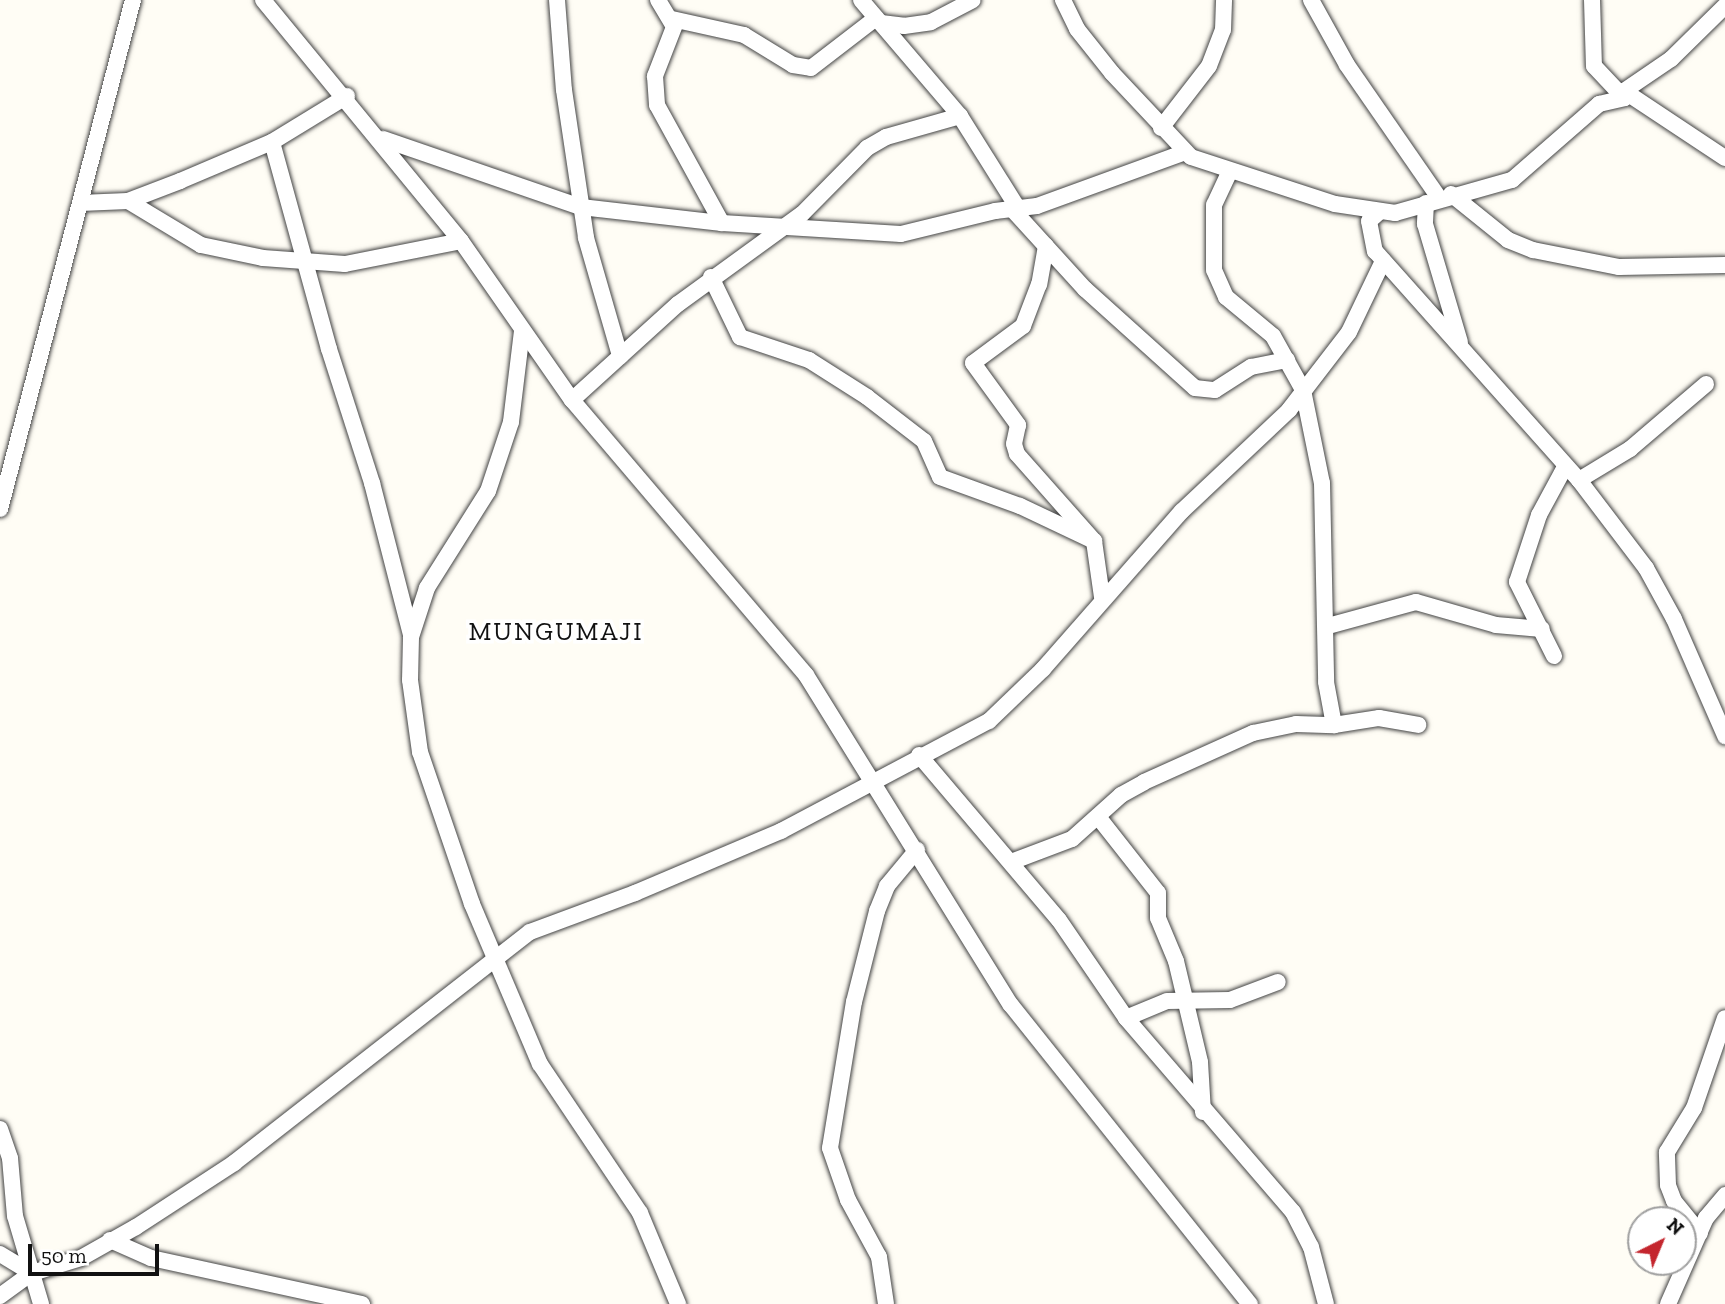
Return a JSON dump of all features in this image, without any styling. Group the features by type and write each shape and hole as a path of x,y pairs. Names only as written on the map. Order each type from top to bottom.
{"street":[{"path":"0,509 133,0"},
{"path":"263,0 347,96 461,240 572,400 746,600 806,675 875,781 1011,1005 1250,1304"},
{"path":"557,0 564,90 581,207 597,284 620,356"},
{"path":"658,0 672,19 671,38 655,76 657,105 722,223"},
{"path":"861,0 960,116 1016,210 1046,246 1085,289 1195,388 1215,390 1251,367 1287,360"},
{"path":"672,19 744,35 793,65 811,68 879,20 904,26 931,22 973,0"},
{"path":"1063,0 1077,29 1161,128 1185,152 1229,173 1378,213 1405,212 1439,198 1478,192 1512,180 1599,104 1624,94 1671,59 1725,6"},
{"path":"1161,128 1209,66 1223,30 1224,0"},
{"path":"1311,0 1347,65 1439,198 1507,240 1533,250 1619,267 1725,265"},
{"path":"1592,0 1594,66 1605,83 1725,158"},
{"path":"80,203 128,201 272,142 347,96"},
{"path":"572,400 711,277 783,227 877,141 960,116"},
{"path":"380,138 581,207 722,223 901,234 1016,210 1185,152"},
{"path":"272,142 304,262 372,483 411,637 410,680 420,752 444,831 540,1064 639,1213 678,1304"},
{"path":"1229,173 1214,205 1214,270 1226,297 1264,327 1287,360 1303,390 1322,483 1328,626 1326,682 1334,725"},
{"path":"1439,198 1425,225 1461,346"},
{"path":"128,201 201,245 304,262 345,264 461,240"},
{"path":"1378,213 1368,221 1375,251 1579,480 1660,589 1725,736"},
{"path":"1046,246 1039,284 1023,326 973,363 1018,425 1014,443 1017,454 1094,541 1102,597"},
{"path":"0,1296 32,1273 81,1258 260,1144 496,956 530,932 635,893 781,831 919,755 989,721 1014,699 1102,597 1206,486 1271,429 1349,332 1383,261"},
{"path":"711,277 740,337 809,360 867,397 924,441 940,477 1020,506 1094,541"},
{"path":"411,637 427,588 488,491 511,422 522,331"},
{"path":"1579,480 1630,449 1706,384"},
{"path":"1554,656 1517,582 1539,515 1565,467"},
{"path":"1328,626 1416,602 1479,621 1542,629"},
{"path":"1011,862 1072,839 1099,818 1121,795 1235,740 1274,727 1334,725 1379,718 1418,725"},
{"path":"919,755 1011,862 1098,972 1126,1018 1302,1226 1326,1304"},
{"path":"1099,818 1154,883 1158,918 1176,961 1182,998 1204,1082 1203,1112"},
{"path":"886,1304 879,1257 848,1200 830,1147 854,1002 877,911 887,886 917,850"},
{"path":"1126,1018 1182,998 1230,1000 1278,982"},
{"path":"1700,1233 1674,1200 1668,1185 1667,1152 1694,1108 1725,1018"},
{"path":"0,1129 10,1158 15,1216 41,1304"},
{"path":"1668,1304 1706,1218 1725,1195"},
{"path":"110,1240 150,1258 362,1304"},
{"path":"0,1254 32,1273"}],"district":[{"name":"MUNGUMAJI","path":"556,632"}]}
